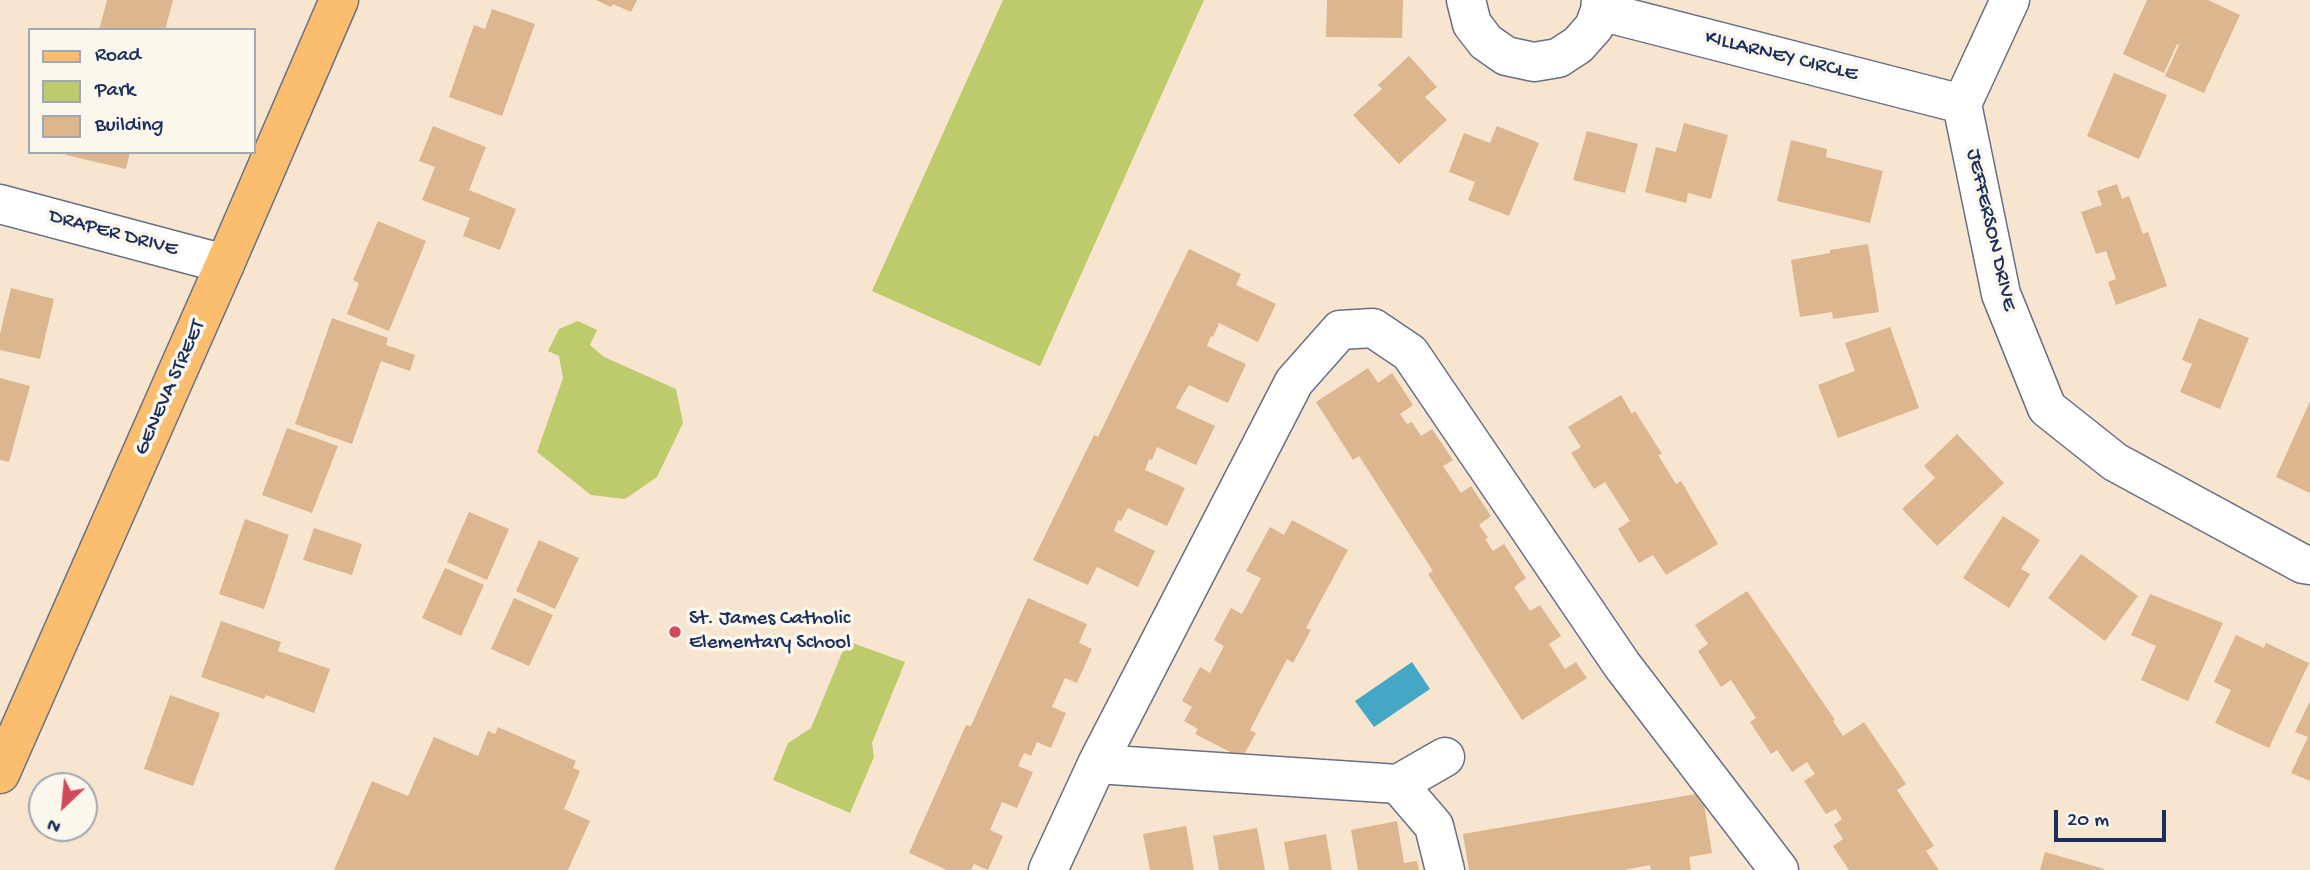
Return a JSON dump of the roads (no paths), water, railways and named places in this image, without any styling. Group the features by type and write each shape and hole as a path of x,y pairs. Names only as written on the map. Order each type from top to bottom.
{"main road":[{"name":"GENEVA STREET","path":"0,774 339,0"}],"street":[{"name":"KILLARNEY CIRCLE","path":"1466,0 1472,24 1486,42 1506,56 1534,62 1558,58 1578,46 1594,27 1600,6 1962,104"},
{"path":"1962,104 2010,0"},
{"name":"JEFFERSON DRIVE","path":"1962,104 2001,294 2048,408 2115,462 2303,564 2310,565"},
{"name":"DRAPER DRIVE","path":"0,204 225,264"},
{"path":"1048,870 1097,764 1294,382 1340,330 1373,328 1410,353 1622,665 1779,870"},
{"path":"1097,764 1398,784 1445,757"},
{"path":"1398,784 1434,826 1445,870"}],"water":[{"path":"1412,662 1430,689 1374,727 1355,701"}],"place":[{"name":"St. James Catholic Elementary School","path":"675,632"}]}
